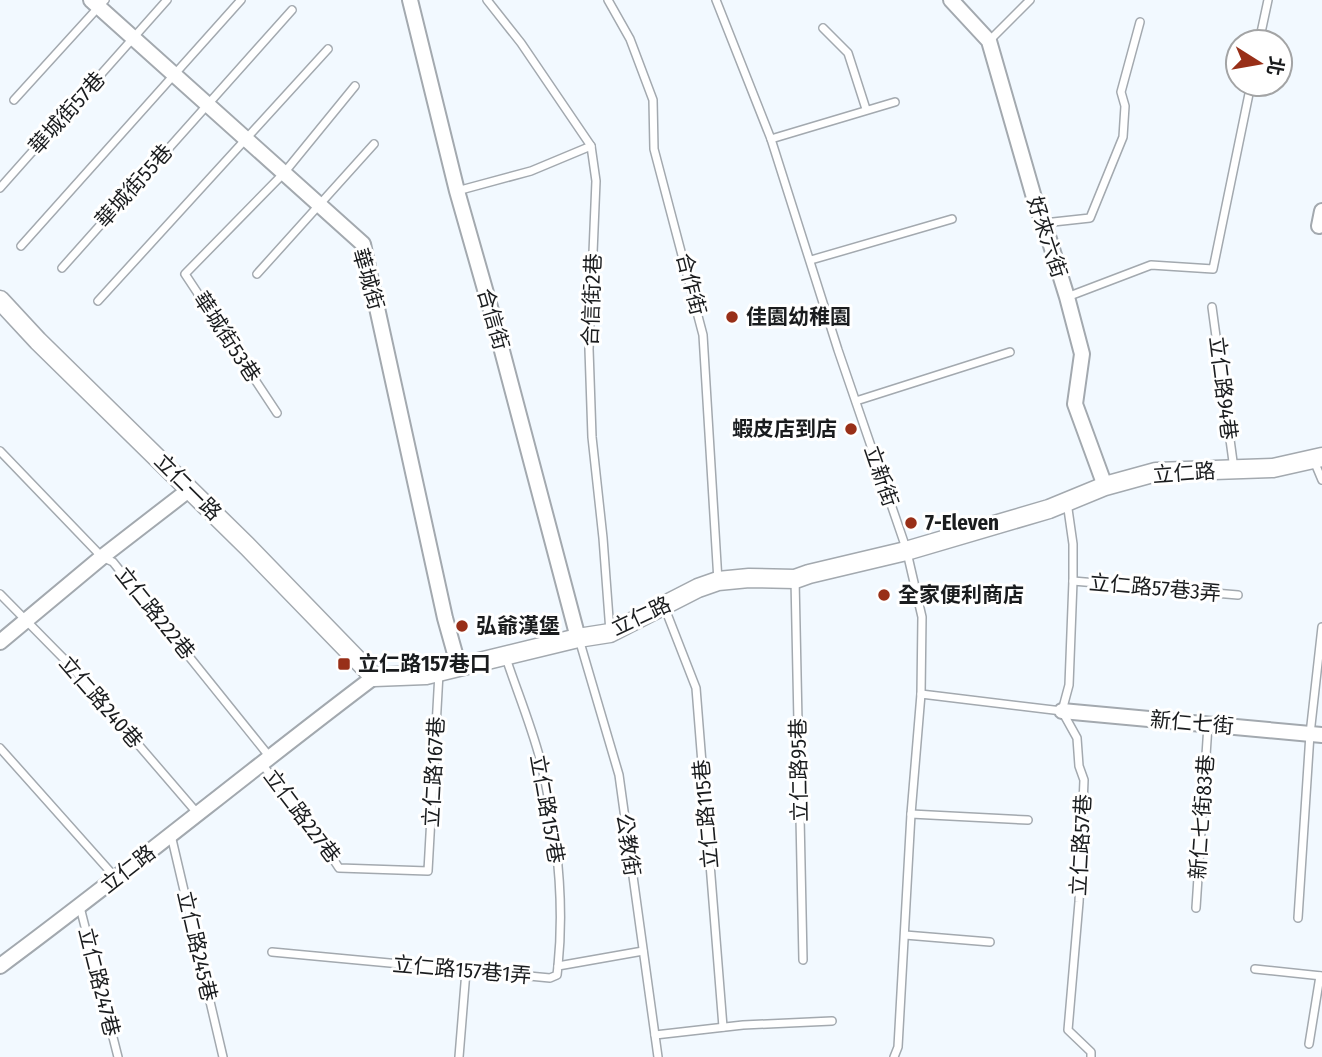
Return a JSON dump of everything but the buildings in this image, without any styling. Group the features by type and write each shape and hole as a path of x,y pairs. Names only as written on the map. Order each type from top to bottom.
{"street":[{"name":"合信街","path":"410,0 457,191 578,638"},
{"name":"好來六街","path":"951,0 989,40 1082,354 1075,404 1105,486"},
{"name":"華城街","path":"98,2 133,38 363,244 445,618 459,668"},
{"name":"立仁一路","path":"0,300 374,677"},
{"name":"立仁路","path":"0,967 374,677 439,672 578,638 610,633 698,588 718,581 795,579 906,551 1049,509 1105,486 1156,472 1273,468 1318,458"},
{"path":"0,642 102,557 190,489"},
{"name":"新仁七街","path":"1062,711 1316,734"}],"lane":[{"name":"華城街57巷","path":"0,188 167,0"},
{"path":"21,246 242,0"},
{"name":"合信街2巷","path":"487,0 522,44 591,146 596,181 589,349 592,437 610,633"},
{"name":"合作街","path":"608,0 629,39 653,100 654,149 703,335 718,581"},
{"name":"立新街","path":"716,0 771,139 906,551 922,617 921,694 911,814 898,1047 894,1057"},
{"path":"989,40 1030,0"},
{"path":"1262,28 1268,0"},
{"path":"14,100 98,2"},
{"name":"華城街55巷","path":"62,268 292,10"},
{"path":"1044,223 1090,218 1123,137 1125,106 1121,92 1140,22"},
{"path":"823,28 848,53 866,109"},
{"path":"97,301 328,50"},
{"path":"284,173 355,86"},
{"path":"1067,297 1151,265 1213,269 1248,98"},
{"path":"771,139 895,102"},
{"path":"257,274 374,144"},
{"path":"457,191 531,171 591,146"},
{"name":"華城街53巷","path":"277,413 185,274 284,173"},
{"path":"811,260 952,219"},
{"name":"立仁路94巷","path":"1212,307 1234,469"},
{"path":"856,401 1010,352"},
{"name":"立仁路222巷","path":"0,451 102,557 113,562 126,576 265,759"},
{"path":"1318,458 1322,480"},
{"path":"921,694 1062,711 1069,685 1073,581 1073,544 1067,502"},
{"name":"立仁路95巷","path":"795,579 803,960"},
{"name":"立仁路57巷3弄","path":"1073,581 1238,595"},
{"name":"立仁路240巷","path":"0,594 69,664 199,814"},
{"name":"立仁路115巷","path":"664,606 696,688 723,1027"},
{"path":"1298,918 1316,734 1322,628"},
{"name":"公教街","path":"578,638 619,775 658,1057"},
{"name":"立仁路157巷","path":"506,657 540,759 557,851 561,934 558,966"},
{"name":"立仁路167巷","path":"428,871 439,672"},
{"name":"立仁路57巷","path":"1062,711 1077,738 1079,766 1084,780 1079,902 1068,1030 1091,1052 1091,1057"},
{"name":"新仁七街83巷","path":"1196,908 1208,725"},
{"path":"0,748 115,877"},
{"name":"立仁路227巷","path":"265,759 339,868 428,871"},
{"path":"911,814 1028,820"},
{"name":"立仁路245巷","path":"171,835 223,1057"},
{"name":"立仁路247巷","path":"80,907 118,1057"},
{"path":"905,935 990,942"},
{"name":"立仁路157巷1弄","path":"272,952 554,977 557,975 558,966 643,951"},
{"path":"1255,968 1321,976 1309,1044"},
{"path":"459,1057 466,971"},
{"path":"655,1035 723,1027 832,1021"}],"place":[{"name":"佳園幼稚園","path":"732,317"},
{"name":"蝦皮店到店","path":"851,429"},
{"name":"7-Eleven","path":"911,523"},
{"name":"全家便利商店","path":"884,595"},
{"name":"弘爺漢堡","path":"462,626"},
{"name":"立仁路157巷口","path":"344,664"}]}
